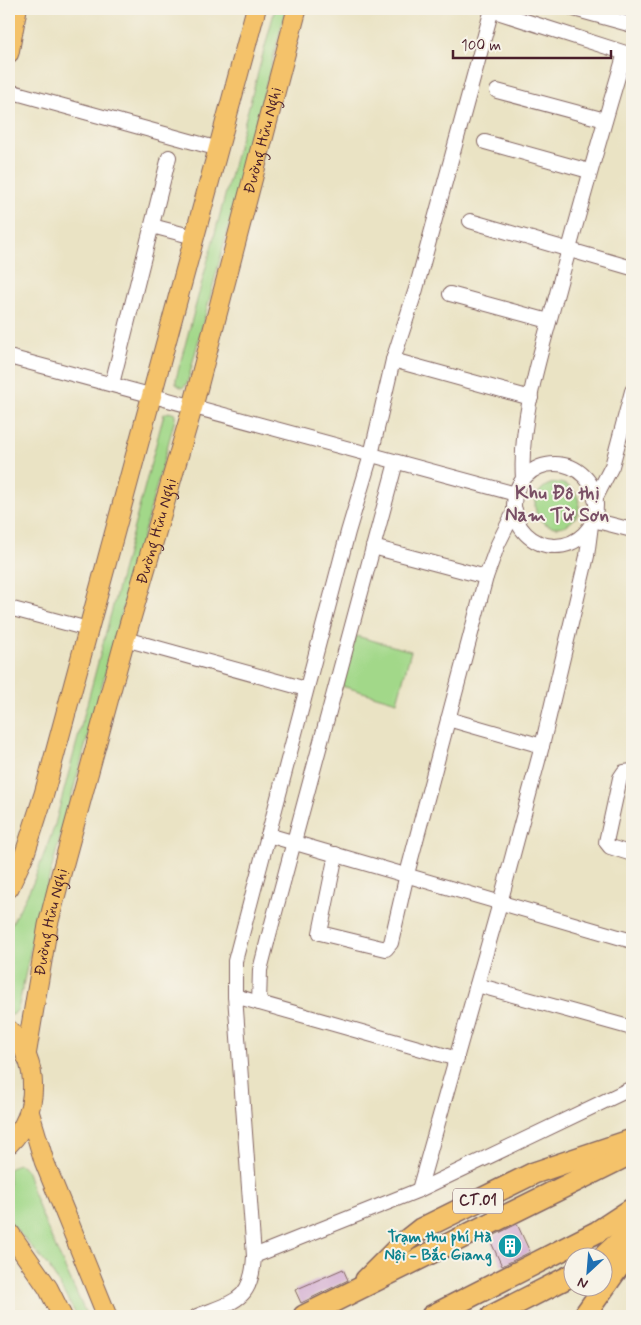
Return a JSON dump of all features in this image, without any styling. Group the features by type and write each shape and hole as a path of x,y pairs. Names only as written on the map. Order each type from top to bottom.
{"highway":[{"name":"CT.01","path":"357,1290 375,1269 421,1229 534,1173 632,1140"},
{"name":"CT.01","path":"304,1316 632,1153"},
{"path":"432,1316 597,1232 632,1209"},
{"path":"613,1248 632,1225"},
{"path":"584,1316 632,1248"},
{"path":"492,1316 564,1279"}],"main road":[{"path":"9,53 17,9"},
{"path":"9,888 25,853 42,801 256,9"},
{"name":"Đường Hữu Nghị","path":"26,1056 48,925 126,639 193,406 297,9"},
{"path":"9,1030 26,1056 33,1083 29,1111 22,1127 9,1144"},
{"path":"29,1111 44,1161 107,1316"},
{"path":"9,1232 48,1288 62,1316"}],"street":[{"path":"574,9 632,25"},
{"path":"197,1316 243,1295 250,1286 254,1256 234,996 235,961 306,689 371,455 393,360 416,289 491,10 629,54 604,120 589,171 549,321 531,398 523,446 523,479 516,494 514,510 498,544 486,578 407,874 390,947 386,949 325,936 320,933 336,854"},
{"path":"9,91 218,149"},
{"path":"497,91 604,120"},
{"path":"484,142 589,171"},
{"path":"112,384 169,157"},
{"path":"470,221 569,248 632,268"},
{"path":"152,226 194,237"},
{"path":"450,294 549,321"},
{"path":"9,357 516,494"},
{"path":"393,360 531,398"},
{"path":"419,1190 458,1059 542,746 587,556 596,499 612,466 632,391"},
{"path":"259,1003 260,970 396,462"},
{"path":"523,479 541,467 562,465 582,474 591,486 596,499"},
{"path":"514,510 519,524 527,535 548,545 563,545 574,541 592,523"},
{"path":"592,523 632,530"},
{"path":"373,547 486,578"},
{"path":"9,608 88,629"},
{"path":"126,639 306,689"},
{"path":"448,719 542,746"},
{"path":"632,771 624,772 620,778 606,842 610,847 632,854"},
{"path":"268,835 632,941"},
{"path":"477,985 632,1028"},
{"path":"234,996 458,1059"},
{"path":"254,1256 419,1190 632,1088"}],"green space":[{"path":"275,9 286,9 187,384 182,388 176,384 176,379"},
{"path":"169,412 175,414 175,419 34,933 18,1009 13,1015 9,1013 9,929 33,883 54,828 164,414"},
{"path":"557,483 569,487 575,493 579,505 575,517 569,523 557,527 545,523 539,517 535,505 539,493 545,487"},
{"path":"356,636 411,651 397,702 342,686"},
{"path":"18,1164 24,1167 28,1174 44,1221 87,1316 77,1316 49,1267 9,1221 9,1169"}],"building":[{"path":"517,1224 530,1252 502,1266 489,1238"},
{"path":"343,1269 348,1280 301,1303 295,1290"}],"place":[{"name":"Trạm thu phí Hà Nội - Bắc Giang","path":"510,1246"}],"district":[{"name":"Khu Đô thị Nam Từ Sơn","path":"557,504"}]}
